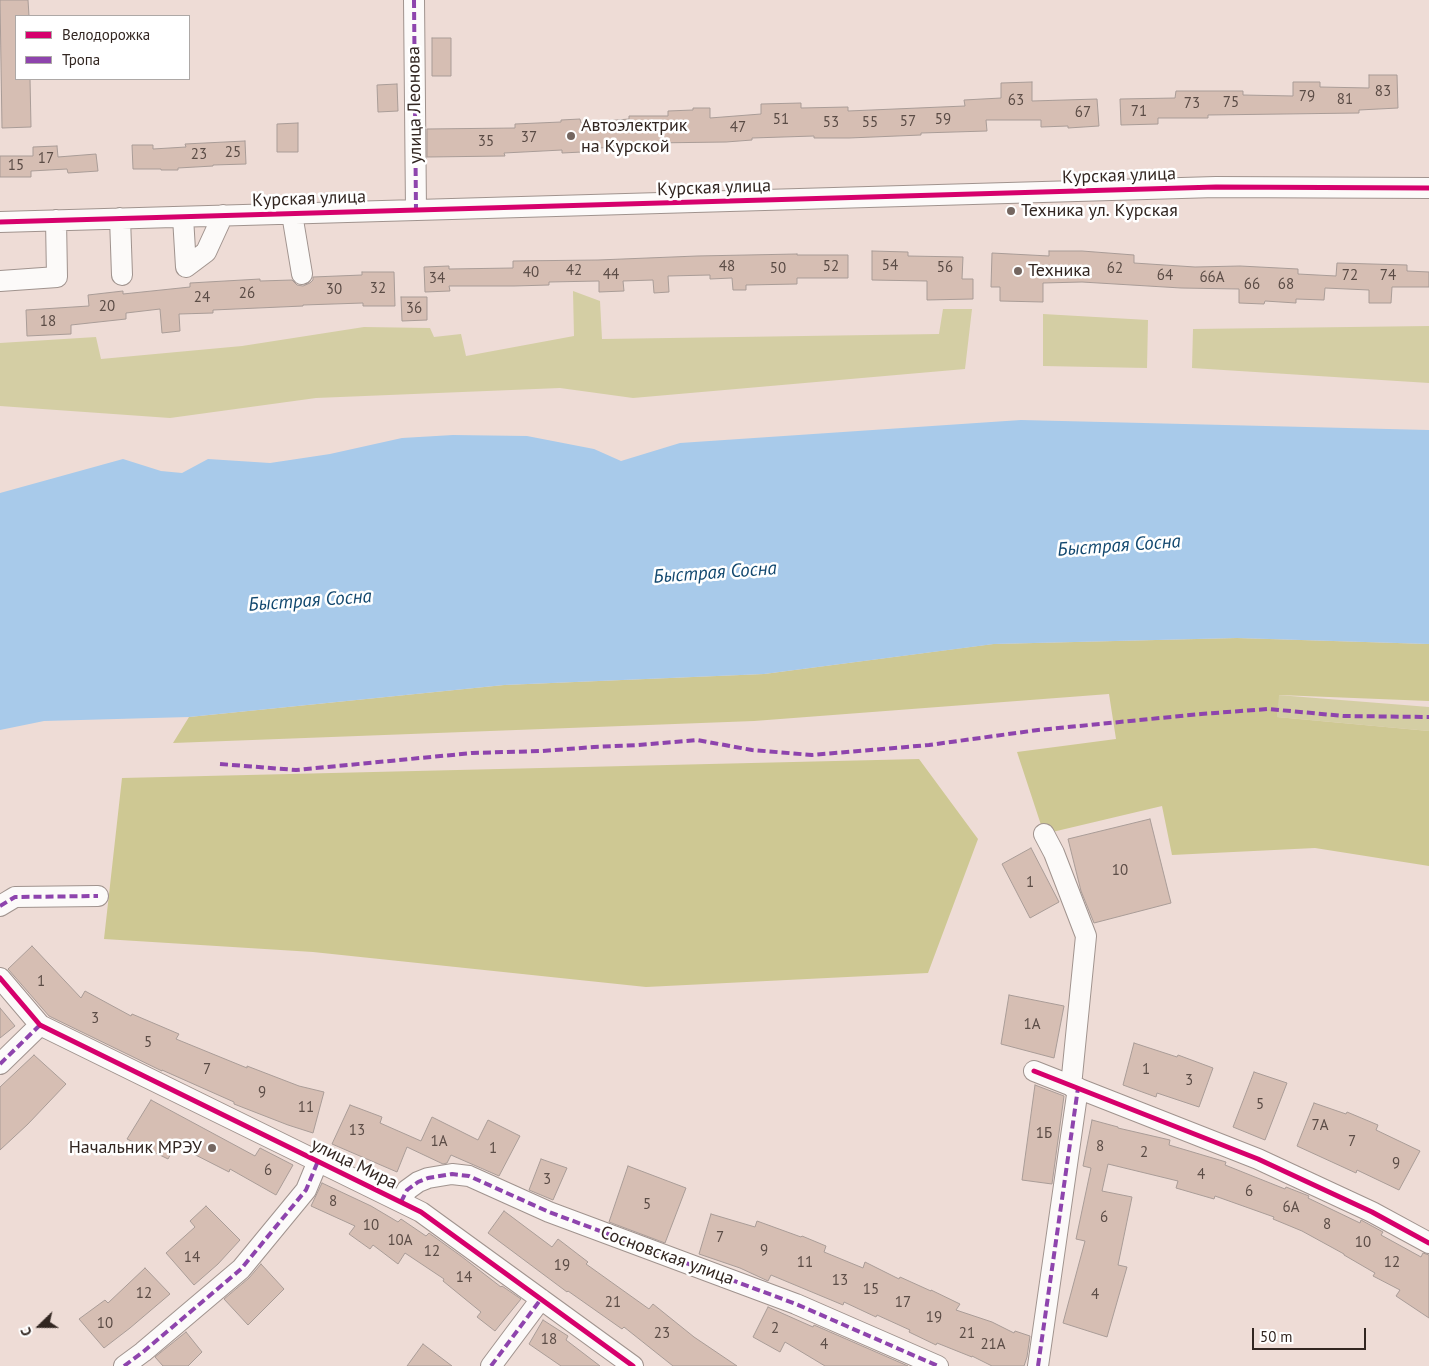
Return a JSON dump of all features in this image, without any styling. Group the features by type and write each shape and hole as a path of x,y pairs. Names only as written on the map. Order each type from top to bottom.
{"street":[{"name":"улица Леонова","path":"414,0 416,210"},
{"name":"Курская улица","path":"0,222 1216,187 1429,188"},
{"path":"292,214 302,274"},
{"path":"183,217 186,266 206,252 223,215"},
{"path":"120,218 122,275"},
{"path":"0,282 57,277 56,220"},
{"path":"1038,1366 1074,1087 1086,936 1054,853 1044,834"},
{"path":"0,906 14,896 98,896"},
{"path":"0,978 40,1025 0,1064"},
{"name":"улица Мира","path":"40,1025 421,1212 633,1366"},
{"path":"1034,1071 1258,1158 1372,1212 1429,1243"},
{"path":"124,1366 241,1269 306,1190 318,1161"},
{"name":"Сосновская улица","path":"401,1202 407,1190 428,1178 452,1174 469,1176 549,1212 796,1304 938,1366"},
{"path":"491,1366 541,1299"}],"shaded area":[{"path":"573,291 600,301 602,339 939,334 943,309 972,309 965,369 633,398 560,388 316,398 170,418 0,406 0,343 96,337 101,359 242,346 364,327 430,328 434,337 461,334 466,356 574,336"},
{"path":"1043,314 1148,320 1147,368 1043,366"},
{"path":"1429,326 1429,383 1192,368 1193,329"},
{"path":"1237,638 1429,644 1429,701 1279,695 1277,717 1429,731 1429,866 1315,848 1172,855 1162,806 1044,834 1017,752 1116,739 1109,694 754,721 173,743 189,717 504,685 764,674 993,644"},
{"path":"1278,695 1429,707 1429,731 1277,717"},
{"path":"919,759 978,839 928,973 646,987 313,952 104,939 122,778"}],"water":[{"name":"Быстрая Сосна","path":"1021,420 1429,430 1429,644 1237,638 994,644 764,674 504,685 189,717 44,721 0,730 0,493 123,459 161,471 182,473 208,459 270,463 330,454 402,438 453,435 527,436 594,449 621,461 680,443"}],"building":[{"path":"0,0 28,0 29,15 15,15 15,80 30,80 31,127 2,128"},
{"path":"432,38 451,38 451,76 432,76"},
{"path":"1369,75 1397,75 1398,108 1359,110 1359,113 1208,115 1208,118 1158,118 1158,124 1121,125 1120,99 1175,98 1176,91 1243,91 1243,95 1293,96 1293,82 1320,82 1320,87 1369,88"},
{"path":"1032,82 1032,101 1097,99 1099,126 1041,127 1041,120 986,120 987,131 849,138 814,138 814,136 752,138 752,140 726,142 651,143 651,147 582,149 582,152 562,153 562,150 504,153 505,156 427,157 427,129 515,128 515,124 561,122 561,120 580,119 581,123 629,119 629,116 668,116 668,111 693,110 693,108 710,108 710,118 761,114 761,104 801,103 801,108 848,107 848,111 965,106 964,100 1001,98 1001,83"},
{"path":"397,84 398,111 378,112 377,85"},
{"path":"298,123 298,152 277,152 277,124"},
{"path":"245,141 246,164 178,168 178,170 133,169 132,145 153,145 153,149 186,147 185,144"},
{"path":"57,146 58,157 96,154 98,171 68,173 67,169 31,171 31,177 0,177 0,156 33,156 33,147"},
{"path":"872,251 908,252 908,256 963,257 962,279 973,279 973,299 927,300 927,281 872,280"},
{"path":"1049,251 1082,251 1134,255 1134,263 1195,267 1240,266 1298,269 1298,274 1336,276 1337,263 1407,265 1407,271 1429,272 1429,287 1392,287 1391,303 1369,303 1369,290 1325,288 1324,300 1296,299 1296,303 1265,301 1264,304 1239,303 1239,289 1181,288 1082,282 1043,283 1043,302 1000,301 1000,287 991,287 992,253 1049,256"},
{"path":"797,254 848,255 848,278 797,278 797,284 746,285 746,290 733,290 732,278 710,279 710,275 668,276 669,292 654,293 653,280 623,281 624,291 599,292 599,281 549,282 549,285 449,286 450,291 425,292 424,267 449,266 449,269 513,268 513,261"},
{"path":"362,272 394,272 395,306 363,306 363,303 213,310 213,313 179,314 180,331 162,333 160,309 126,313 126,319 71,325 71,334 27,336 26,310 89,306 88,295 123,291 123,294 190,287 190,283 260,279 260,281 292,280 297,285 303,286 310,283 313,277 362,275"},
{"path":"401,297 427,297 427,320 402,321"},
{"path":"1150,819 1171,903 1094,923 1081,891 1068,839"},
{"path":"1031,848 1059,902 1030,918 1002,864"},
{"path":"32,946 81,998 85,991 131,1016 132,1014 179,1034 176,1039 247,1068 247,1066 299,1086 324,1092 313,1133 234,1104 234,1102 162,1071 49,1016 8,969"},
{"path":"1009,995 1064,1006 1054,1058 1001,1044"},
{"path":"0,1008 15,1026 0,1038"},
{"path":"1134,1043 1177,1057 1178,1055 1213,1068 1199,1107 1157,1093 1156,1097 1123,1085"},
{"path":"34,1055 66,1084 0,1150 0,1087"},
{"path":"1254,1072 1287,1083 1265,1140 1233,1127"},
{"path":"1035,1085 1064,1096 1052,1184 1022,1180"},
{"path":"151,1100 255,1156 260,1148 293,1165 276,1195 230,1169 229,1172 176,1145 168,1159 127,1139"},
{"path":"1314,1103 1346,1114 1347,1112 1378,1125 1376,1130 1420,1151 1399,1190 1357,1170 1356,1173 1297,1146"},
{"path":"350,1105 382,1117 380,1123 421,1141 432,1117 478,1140 488,1120 520,1136 499,1176 451,1155 447,1163 443,1164 407,1147 397,1172 332,1144"},
{"path":"1092,1120 1170,1140 1169,1145 1226,1162 1225,1165 1285,1189 1286,1187 1309,1196 1308,1198 1360,1223 1361,1220 1383,1232 1381,1235 1421,1257 1423,1253 1429,1255 1429,1318 1396,1296 1400,1290 1373,1276 1375,1273 1302,1231 1273,1219 1274,1217 1215,1196 1214,1199 1176,1188 1178,1181 1108,1164 1102,1191 1132,1197 1118,1265 1127,1267 1107,1337 1063,1323 1085,1241 1076,1239 1091,1168 1083,1166"},
{"path":"541,1159 567,1168 553,1200 529,1190"},
{"path":"628,1166 686,1188 665,1243 609,1222"},
{"path":"322,1183 371,1206 398,1222 401,1219 426,1236 429,1233 501,1287 521,1299 495,1331 477,1317 481,1312 443,1281 444,1279 405,1253 398,1264 373,1245 370,1249 349,1234 355,1226 311,1206"},
{"path":"206,1206 240,1240 218,1264 194,1285 166,1253 195,1227 190,1221"},
{"path":"504,1211 552,1247 558,1239 588,1262 586,1264 649,1309 653,1304 694,1337 737,1366 673,1366 624,1327 622,1329 567,1292 488,1233"},
{"path":"711,1214 755,1227 757,1221 802,1236 826,1246 824,1252 863,1268 865,1262 899,1279 900,1277 960,1304 956,1310 992,1322 1014,1333 1015,1331 1030,1336 1024,1366 992,1366 972,1356 937,1343 936,1345 909,1332 910,1330 844,1302 843,1305 771,1275 768,1281 740,1268 699,1254"},
{"path":"261,1264 284,1289 248,1325 224,1299 249,1278"},
{"path":"145,1268 170,1294 104,1348 79,1319 105,1300 108,1303"},
{"path":"768,1307 908,1366 825,1366 785,1342 780,1352 753,1337"},
{"path":"543,1320 568,1336 566,1340 600,1366 561,1366 529,1344"},
{"path":"186,1332 202,1352 188,1366 163,1366 155,1357"},
{"path":"423,1344 452,1366 407,1366"}],"marked path":[{"path":"414,0 416,210"},
{"path":"220,764 296,770 472,753 542,751 697,740 752,750 812,755 929,745 1038,730 1268,709 1344,716 1429,717"},
{"path":"0,906 15,897 98,896"},
{"path":"0,1064 40,1025 38,1022"},
{"path":"1038,1366 1078,1088"},
{"path":"124,1366 241,1269 306,1190 318,1161"},
{"path":"401,1202 407,1190 428,1178 452,1174 469,1176 549,1212 796,1304 938,1366"},
{"path":"491,1366 541,1299"}],"cycle path":[{"path":"0,222 1216,187 1429,188"},
{"path":"0,978 40,1025 421,1212 633,1366"},
{"path":"1034,1071 1258,1159 1372,1212 1429,1243"}],"place":[{"name":"Автоэлектрик на Курской","path":"571,136"},
{"name":"Техника ул. Курская","path":"1011,211"},
{"name":"Техника","path":"1018,271"},
{"name":"Начальник МРЭУ","path":"212,1148"}]}
